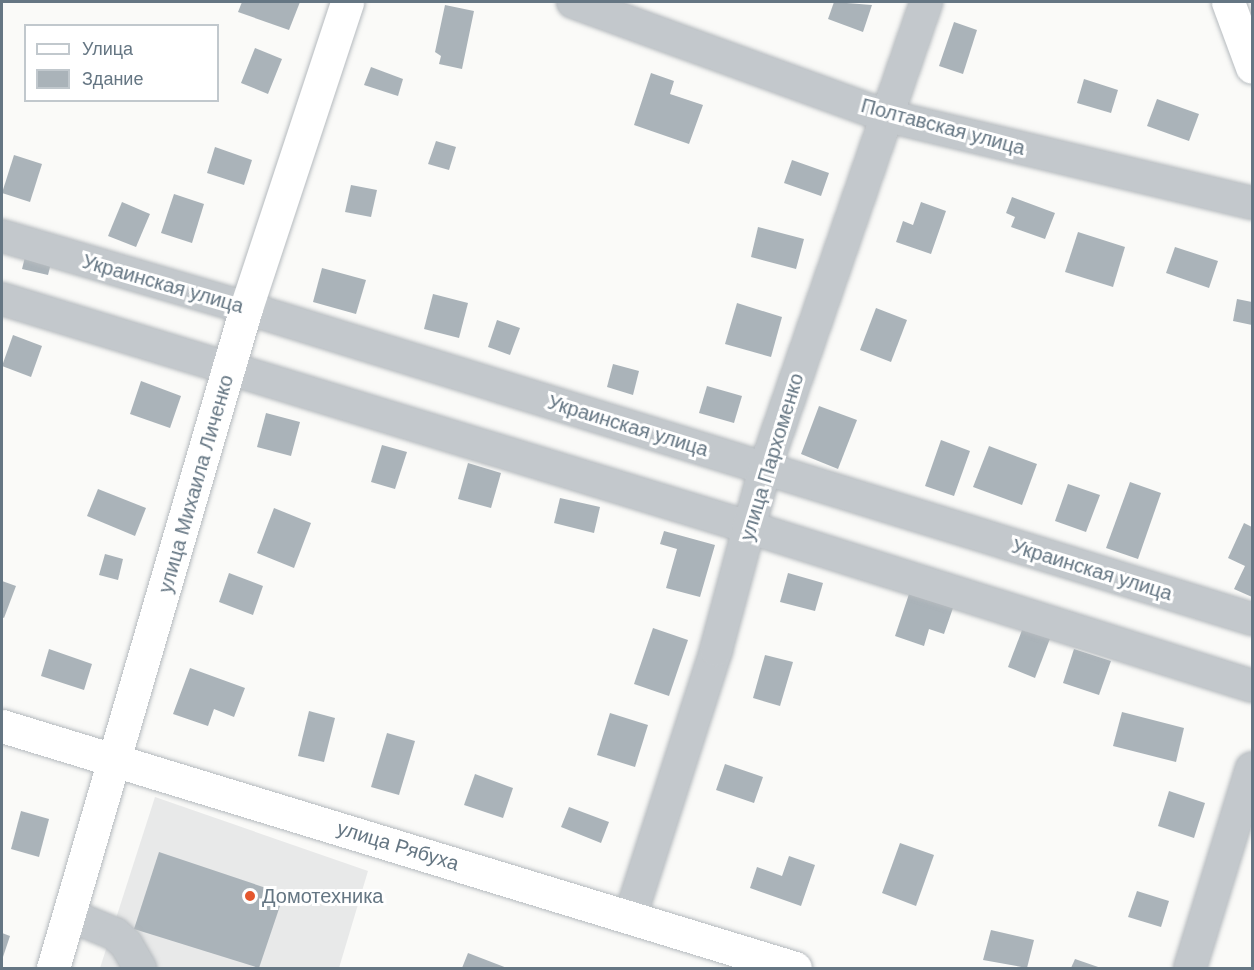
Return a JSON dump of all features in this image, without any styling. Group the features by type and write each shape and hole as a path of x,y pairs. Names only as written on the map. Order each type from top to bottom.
{"main road":[{"name":"улица Михаила Личенко","path":"52,969 231,369 246,308 347,2"},
{"path":"1228,2 1252,67"},
{"name":"улица Рябуха","path":"2,726 795,969"}],"street":[{"name":"Полтавская улица","path":"573,2 887,116 1252,203"},
{"name":"улица Пархоменко","path":"630,917 716,650 765,468 926,2"},
{"name":"Украинская улица","path":"2,236 246,308 1252,619"},
{"path":"2,299 748,527 1252,686"},
{"path":"1190,969 1252,768"},
{"path":"69,915 115,934 126,944 139,968"}],"shaded area":[{"path":"155,797 368,871 339,968 100,968"}],"building":[{"path":"242,2 300,2 289,30 238,12"},
{"path":"834,2 872,5 863,32 828,19"},
{"path":"445,5 474,11 462,69 439,64 441,56 435,52"},
{"path":"954,22 977,30 963,74 939,66"},
{"path":"255,48 282,59 268,94 241,83"},
{"path":"371,67 403,79 398,96 364,85"},
{"path":"651,73 674,81 670,94 703,105 689,144 634,125"},
{"path":"1084,79 1118,90 1111,113 1077,103"},
{"path":"1157,99 1199,114 1189,141 1147,126"},
{"path":"436,141 456,147 449,170 428,164"},
{"path":"215,147 252,160 244,185 207,173"},
{"path":"14,155 42,164 30,202 2,193"},
{"path":"792,160 829,173 821,196 784,183"},
{"path":"351,185 377,190 371,217 345,212"},
{"path":"174,194 204,204 192,243 161,233"},
{"path":"1012,197 1055,213 1045,239 1011,227 1015,217 1006,213"},
{"path":"122,202 150,214 136,247 108,236"},
{"path":"921,202 946,211 931,254 896,242 903,221 913,225"},
{"path":"758,227 804,239 796,269 751,257"},
{"path":"1078,232 1125,247 1113,287 1065,272"},
{"path":"1175,247 1218,261 1209,288 1166,273"},
{"path":"25,257 51,263 48,275 22,269"},
{"path":"322,268 366,280 356,314 313,302"},
{"path":"433,294 468,303 459,338 424,329"},
{"path":"1237,299 1252,302 1252,325 1233,321"},
{"path":"737,303 782,317 771,357 725,344"},
{"path":"876,308 907,320 891,362 860,350"},
{"path":"497,320 520,328 510,355 488,347"},
{"path":"13,335 42,346 31,377 2,366"},
{"path":"613,364 639,371 633,395 607,387"},
{"path":"141,381 181,396 170,428 130,414"},
{"path":"707,386 742,396 734,423 699,413"},
{"path":"819,406 857,420 838,469 801,454"},
{"path":"266,413 300,422 291,456 257,447"},
{"path":"941,440 970,451 954,496 925,486"},
{"path":"382,445 407,452 395,489 371,482"},
{"path":"989,446 1037,464 1022,505 973,487"},
{"path":"468,463 501,473 491,508 458,499"},
{"path":"1130,482 1161,493 1138,559 1106,548"},
{"path":"1068,484 1100,495 1086,532 1055,521"},
{"path":"98,489 146,508 135,536 87,516"},
{"path":"560,498 600,507 594,533 554,523"},
{"path":"274,508 311,523 294,568 257,553"},
{"path":"1244,523 1252,527 1252,597 1234,589 1245,566 1228,558"},
{"path":"664,531 715,545 700,597 666,588 677,549 660,544"},
{"path":"105,554 123,559 118,580 99,575"},
{"path":"229,573 263,586 253,615 219,602"},
{"path":"788,573 823,583 815,611 780,602"},
{"path":"2,581 16,586 4,618 2,617"},
{"path":"909,594 953,608 944,634 929,629 924,646 895,636"},
{"path":"1024,625 1051,636 1035,678 1008,667"},
{"path":"653,628 688,640 669,696 634,684"},
{"path":"49,649 92,664 84,690 41,676"},
{"path":"1074,649 1111,661 1099,695 1063,683"},
{"path":"765,655 793,662 780,706 753,698"},
{"path":"190,668 245,688 234,717 214,709 208,726 173,714"},
{"path":"309,711 335,718 324,762 298,756"},
{"path":"1122,712 1184,728 1176,762 1113,746"},
{"path":"610,713 648,725 635,767 597,755"},
{"path":"387,733 415,741 399,795 371,787"},
{"path":"725,764 763,777 754,803 716,790"},
{"path":"475,774 513,788 503,818 464,805"},
{"path":"1169,791 1205,803 1194,838 1158,826"},
{"path":"569,807 609,822 601,843 561,827"},
{"path":"21,811 49,819 39,857 11,849"},
{"path":"900,843 934,855 916,906 882,893"},
{"path":"159,852 284,894 259,968 134,929"},
{"path":"789,856 815,865 801,906 750,888 757,867 782,876"},
{"path":"1137,891 1169,901 1161,927 1128,917"},
{"path":"991,930 1034,940 1027,968 983,960"},
{"path":"2,933 10,936 2,960"},
{"path":"468,953 507,968 462,968"},
{"path":"1075,959 1101,968 1071,968"}],"place":[{"name":"Домотехника","path":"250,896"}]}
